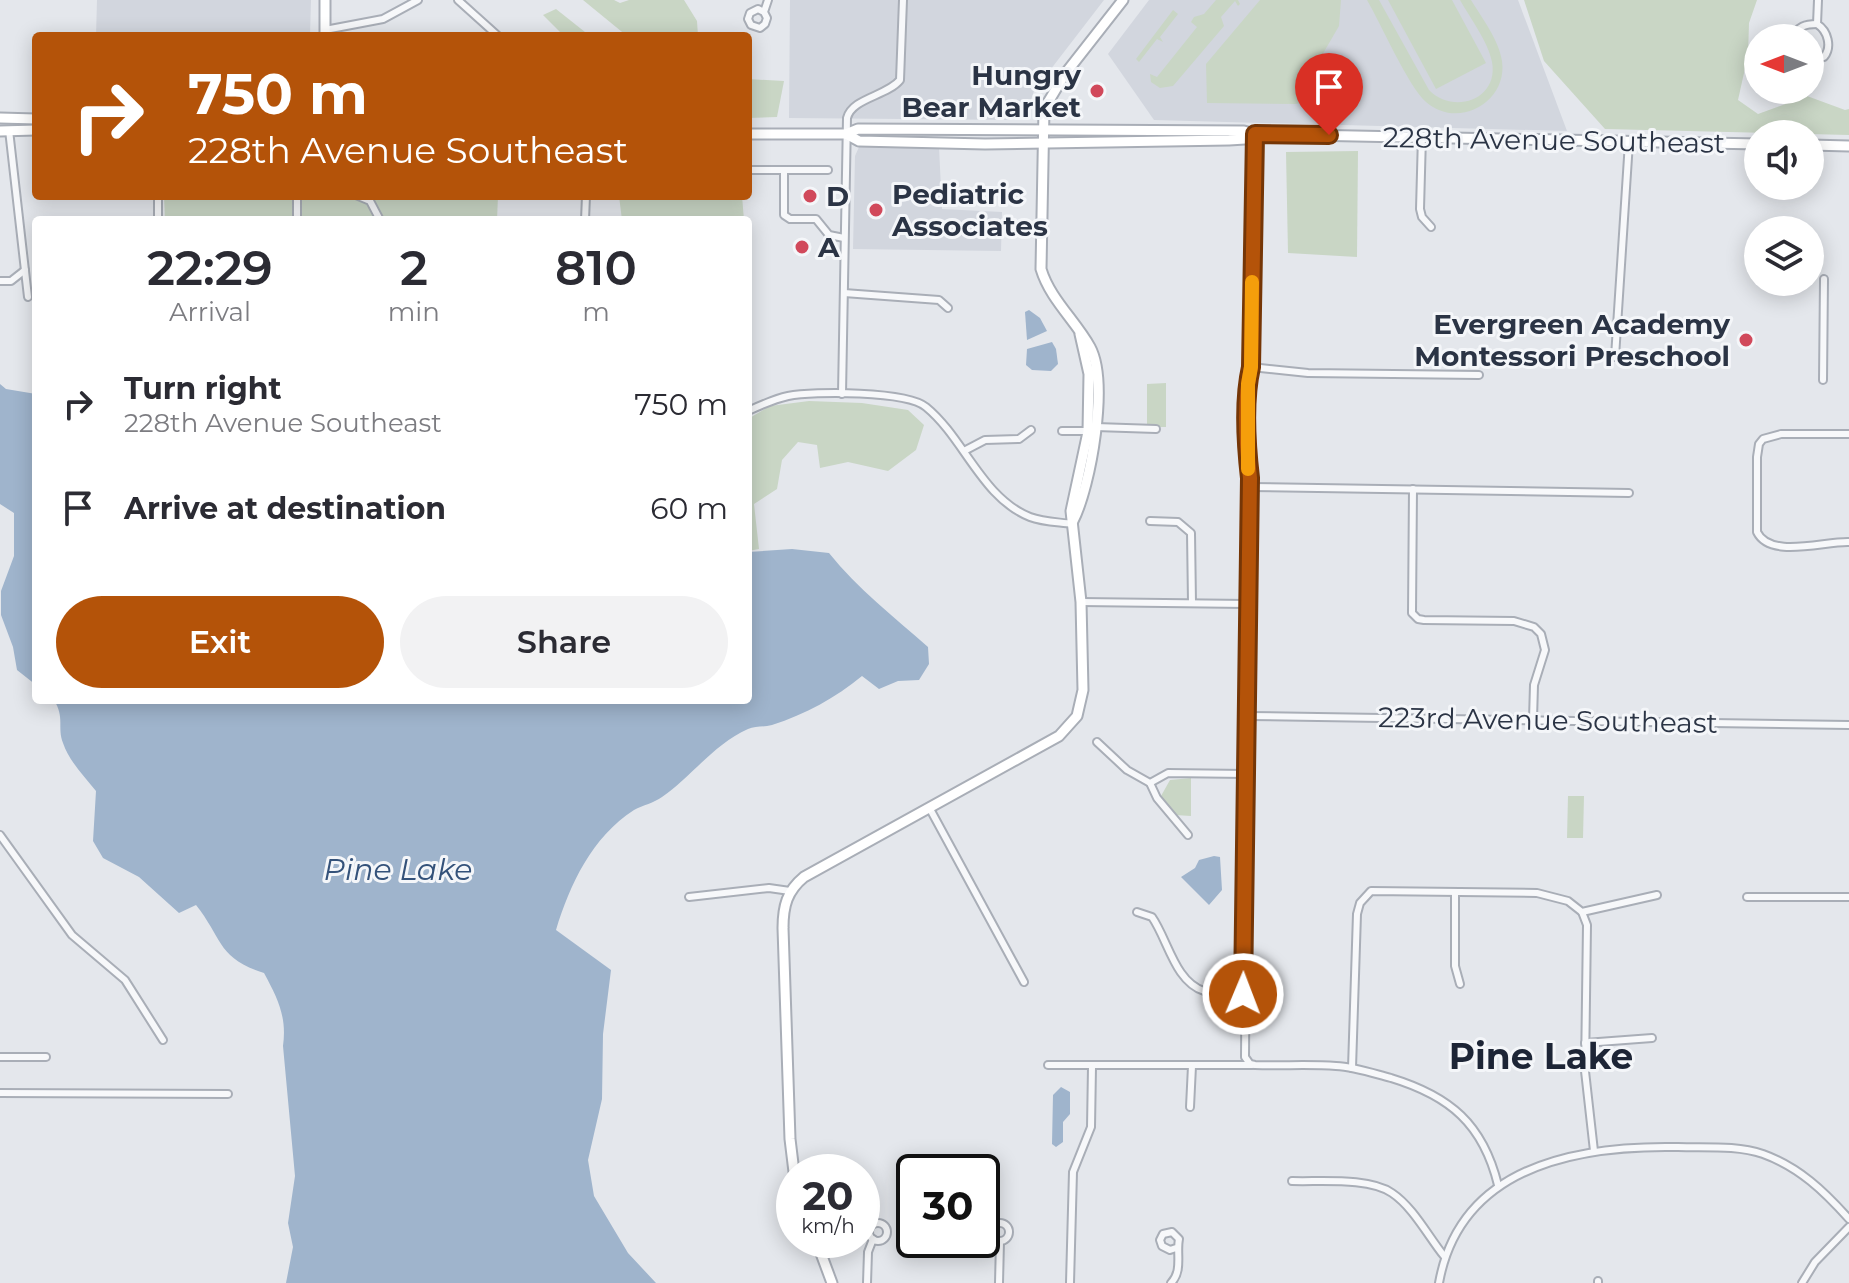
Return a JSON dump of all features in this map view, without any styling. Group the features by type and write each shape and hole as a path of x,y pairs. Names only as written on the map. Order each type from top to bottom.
{"main road":[{"path":"325,0 325,32"},
{"path":"792,1154 783,928 784,908 790,891 804,877 1066,730 1080,706 1084,675 1081,602 1072,524 1091,462 1097,382 1094,357 1049,290 1041,269 1042,131 1044,109 1053,90 1123,0"},
{"path":"0,118 32,119"},
{"name":"228th Avenue Southeast","path":"752,134 846,134 858,129 1244,131 1255,134 1744,144"},
{"path":"4,130 32,130"},
{"name":"228th Avenue Southeast","path":"846,134 859,141 1042,143 1229,140 1245,139 1255,134"},
{"path":"1824,145 1849,146"},
{"path":"823,1258 832,1283"}],"street":[{"path":"329,32 383,19 418,0"},
{"path":"458,0 494,32"},
{"path":"764,12 768,0"},
{"path":"842,394 847,118 850,109 891,88 900,80 903,0"},
{"path":"1817,24 1818,0"},
{"path":"1824,31 1827,54 1824,56"},
{"path":"4,130 28,297"},
{"path":"1255,134 1251,367 1246,458 1249,487 1243,994 1244,1050 1247,1061 1255,1065"},
{"path":"1422,136 1420,209 1422,217 1431,227"},
{"path":"1615,357 1629,142"},
{"path":"752,170 828,170"},
{"path":"784,170 784,215 790,219 816,219 829,235 844,238"},
{"path":"0,281 11,281 25,270"},
{"path":"844,293 939,300 948,308"},
{"path":"1823,380 1824,296"},
{"path":"1251,367 1353,375 1479,375"},
{"path":"752,410 792,395 842,394 903,398 921,403 933,413 1008,504 1030,517 1072,524"},
{"path":"1062,431 1156,429"},
{"path":"964,451 985,440 1019,439 1031,430"},
{"path":"1849,434 1781,434 1763,439 1757,449 1757,532 1762,540 1778,547 1849,542"},
{"path":"1249,487 1629,493"},
{"path":"1413,489 1412,613 1424,620 1529,623 1541,634 1545,650 1534,685 1533,719"},
{"path":"1150,521 1178,522 1191,533 1192,603"},
{"path":"1081,602 1247,604"},
{"name":"223rd Avenue Southeast","path":"1247,716 1849,725"},
{"path":"1097,742 1127,770 1150,783 1157,798 1188,835"},
{"path":"1150,783 1168,773 1246,774"},
{"path":"930,809 1024,982"},
{"path":"0,835 72,935 125,980 163,1040"},
{"path":"689,897 769,888 790,891"},
{"path":"1352,1068 1357,914 1371,891 1537,893 1568,901 1582,912 1587,925 1585,1071 1594,1151"},
{"path":"1455,892 1455,966 1460,984"},
{"path":"1582,912 1657,895"},
{"path":"1747,897 1849,897"},
{"path":"1137,912 1152,917 1178,967 1194,986 1210,992 1243,994"},
{"path":"1585,1043 1652,1038"},
{"path":"0,1057 46,1057"},
{"path":"1048,1065 1352,1068 1402,1081 1452,1106 1465,1118 1486,1147 1498,1185"},
{"path":"1190,1107 1192,1066"},
{"path":"1070,1283 1073,1172 1091,1127 1092,1067"},
{"path":"0,1093 228,1094"},
{"path":"1439,1283 1444,1256 1463,1225 1498,1185 1540,1165 1594,1151 1676,1147 1743,1150 1761,1154 1780,1161 1814,1182 1849,1219"},
{"path":"1292,1181 1382,1187 1402,1201 1444,1256"},
{"path":"1802,1283 1815,1262 1849,1227"},
{"path":"1171,1283 1178,1272 1176,1248"},
{"path":"867,1283 868,1258"},
{"path":"999,1283 1000,1258"}],"shaded area":[{"path":"97,0 311,0 310,32 96,32"},
{"path":"790,0 1104,0 1034,91 1026,114 1016,120 789,118"},
{"path":"1149,0 1518,0 1567,131 1154,120 1108,54"},
{"path":"859,147 939,147 942,209 1002,212 1001,251 853,249 855,156"}],"green space":[{"path":"583,0 614,0 620,3 629,0 684,0 697,21 698,32 622,32"},
{"path":"1216,0 1238,0 1240,4 1238,6 1235,1 1221,17 1224,26 1173,86 1160,88 1151,82 1150,74 1157,77 1197,27 1191,22 1194,17 1204,14"},
{"path":"1260,0 1341,0 1339,26 1303,88 1304,99 1295,104 1207,103 1206,64"},
{"path":"1367,0 1379,0 1429,90 1439,98 1461,102 1481,94 1492,75 1487,46 1460,0 1471,0 1490,29 1500,53 1502,76 1497,89 1489,99 1466,112 1439,110 1426,102 1403,69"},
{"path":"1388,0 1452,0 1486,63 1436,89"},
{"path":"1524,0 1757,0 1749,24 1744,24 1744,73 1738,100 1758,114 1785,104 1824,102 1849,109 1849,135 1824,134 1824,120 1744,120 1744,132 1605,129 1544,61"},
{"path":"556,9 585,32 560,32 543,15"},
{"path":"1173,10 1178,14 1160,37 1163,42 1157,39 1139,62 1136,59"},
{"path":"752,79 784,81 777,117 752,118"},
{"path":"1358,151 1357,257 1288,253 1286,152"},
{"path":"164,200 498,200 497,216 165,216"},
{"path":"620,200 742,200 744,216 622,216"},
{"path":"1166,383 1166,427 1147,427 1147,384"},
{"path":"809,401 862,403 908,410 924,425 916,450 888,471 848,462 820,468 817,445 798,442 782,460 777,489 754,504 759,549 752,550 752,417 770,406"},
{"path":"1191,778 1191,816 1175,815 1161,796 1170,780"},
{"path":"1568,796 1584,796 1583,838 1567,838"}],"water":[{"path":"1029,310 1040,318 1047,331 1027,340 1025,312"},
{"path":"1052,342 1058,364 1051,371 1032,370 1026,365 1027,349"},
{"path":"0,384 6,389 32,393 32,682 17,670 13,647 1,615 1,591 14,556 14,513 0,504"},
{"name":"Pine Lake","path":"792,549 829,553 864,591 928,647 929,664 919,680 898,681 879,689 862,676 831,698 785,721 754,727 736,735 673,789 619,821 584,863 568,896 556,930 611,970 603,1034 602,1099 588,1160 594,1196 628,1253 656,1283 286,1283 293,1247 288,1223 295,1176 283,1046 284,1026 277,1000 264,973 229,954 196,905 179,913 139,877 103,858 93,841 96,791 66,750 56,704 752,704 752,552"},
{"path":"1220,857 1222,890 1209,905 1181,877 1195,868 1199,860"},
{"path":"1061,1087 1070,1092 1070,1114 1063,1122 1063,1142 1056,1147 1052,1144 1053,1095"}],"slow traffic":[{"path":"1248,469 1252,282"}],"place":[{"name":"Hungry Bear Market","path":"1097,91"},
{"name":"D","path":"810,196"},
{"name":"Pediatric Associates","path":"876,210"},
{"name":"A","path":"802,247"},
{"name":"Evergreen Academy Montessori Preschool","path":"1746,340"}],"district":[{"name":"Pine Lake","path":"1541,1056"}],"route":[{"path":"1243,994 1250,478 1246,458 1251,367 1255,134 1329,135"}]}
